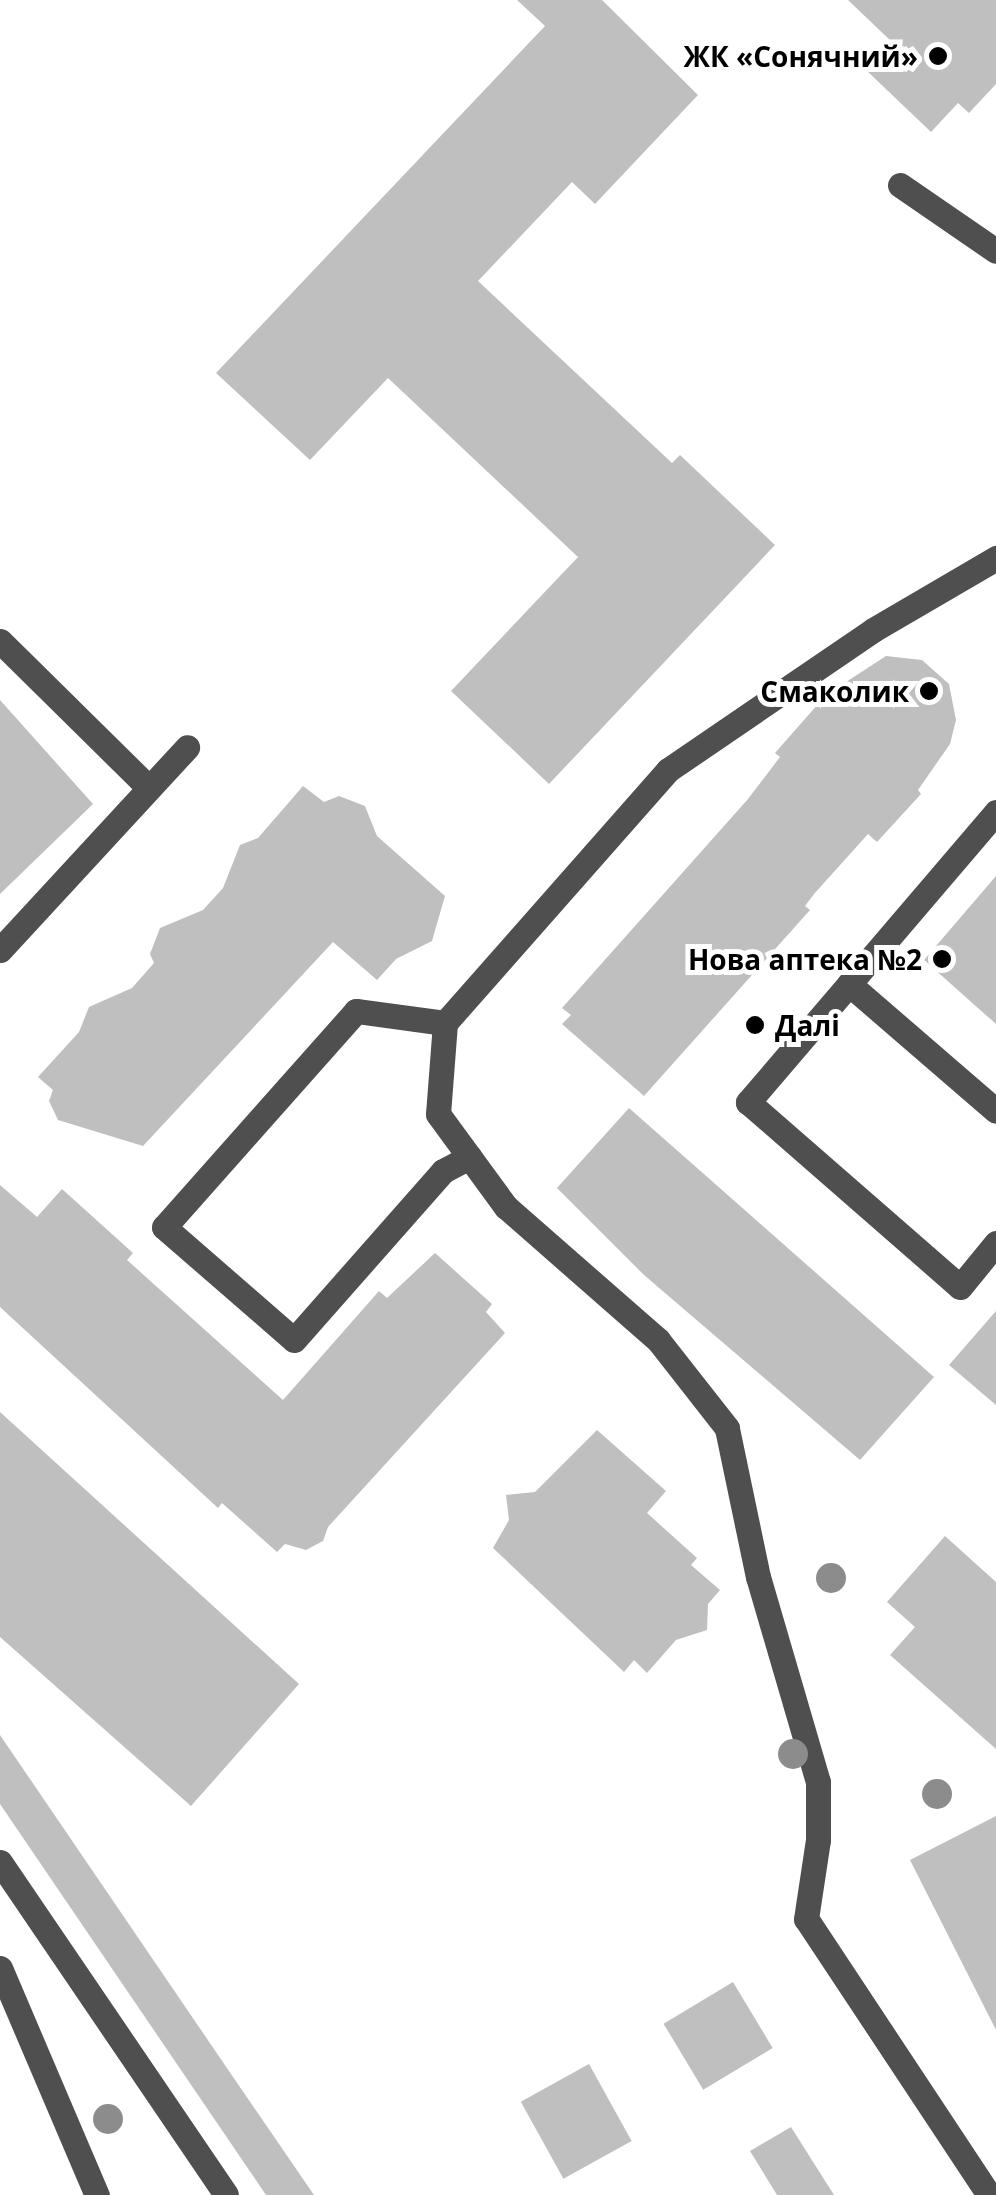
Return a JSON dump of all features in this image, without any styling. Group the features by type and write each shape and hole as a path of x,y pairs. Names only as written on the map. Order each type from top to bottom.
{"lane":[{"path":"900,185 996,250"},
{"path":"990,2195 806,1918 818,1840 818,1782 758,1578 727,1428 658,1340 506,1208 438,1114 445,1023 668,770 873,630 996,558"},
{"path":"0,641 149,788"},
{"path":"0,950 188,747"},
{"path":"996,812 748,1102 960,1287 996,1243"},
{"path":"849,984 996,1111"},
{"path":"445,1023 356,1011 164,1228 294,1340 443,1171 469,1156"},
{"path":"0,1862 226,2195"},
{"path":"0,1968 97,2195"}],"building":[{"path":"517,0 602,0 698,95 595,204 572,182 478,281 672,463 680,455 775,545 549,784 451,691 578,557 388,378 310,460 216,373 545,26"},
{"name":"ЖК «Сонячний»","path":"848,0 996,0 996,84 969,113 958,103 931,132 866,70 893,43"},
{"path":"886,656 922,660 949,684 956,720 950,744 918,790 921,794 877,842 868,834 814,894 805,906 810,910 644,1096 562,1024 571,1015 562,1008 748,799 780,757 775,753 826,695"},
{"path":"0,700 93,804 0,894"},
{"path":"303,786 324,802 339,796 365,806 377,836 445,896 432,941 396,959 377,980 333,942 143,1146 58,1120 49,1101 53,1090 38,1077 79,1032 89,1007 132,988 154,963 150,954 160,928 203,910 223,888 240,845 258,838"},
{"path":"996,876 996,1024 924,960"},
{"path":"629,1108 934,1377 860,1460 644,1275 557,1188"},
{"path":"0,1185 37,1217 62,1189 133,1253 127,1260 283,1400 379,1291 387,1298 435,1253 492,1304 486,1312 505,1333 328,1527 323,1541 306,1550 285,1544 277,1552 222,1503 218,1508 0,1307"},
{"path":"996,1311 996,1405 949,1365"},
{"path":"0,1412 299,1684 191,1806 0,1637"},
{"path":"597,1430 666,1491 647,1513 697,1558 691,1565 720,1590 708,1604 707,1630 676,1640 647,1673 634,1660 624,1672 493,1548 509,1520 506,1495 535,1492"},
{"path":"945,1536 996,1582 996,1749 890,1655 915,1627 887,1602"},
{"path":"0,1735 314,2195 266,2195 0,1804"},
{"path":"996,1816 996,2030 910,1860"},
{"path":"733,1982 773,2048 703,2090 664,2024"},
{"path":"589,2064 632,2141 563,2179 521,2102"},
{"path":"791,2127 834,2195 777,2195 750,2151"}],"place":[{"name":"ЖК «Сонячний»","path":"938,56"},
{"name":"Смаколик","path":"929,691"},
{"name":"Нова аптека №2","path":"942,959"},
{"name":"Далі","path":"755,1025"}]}
